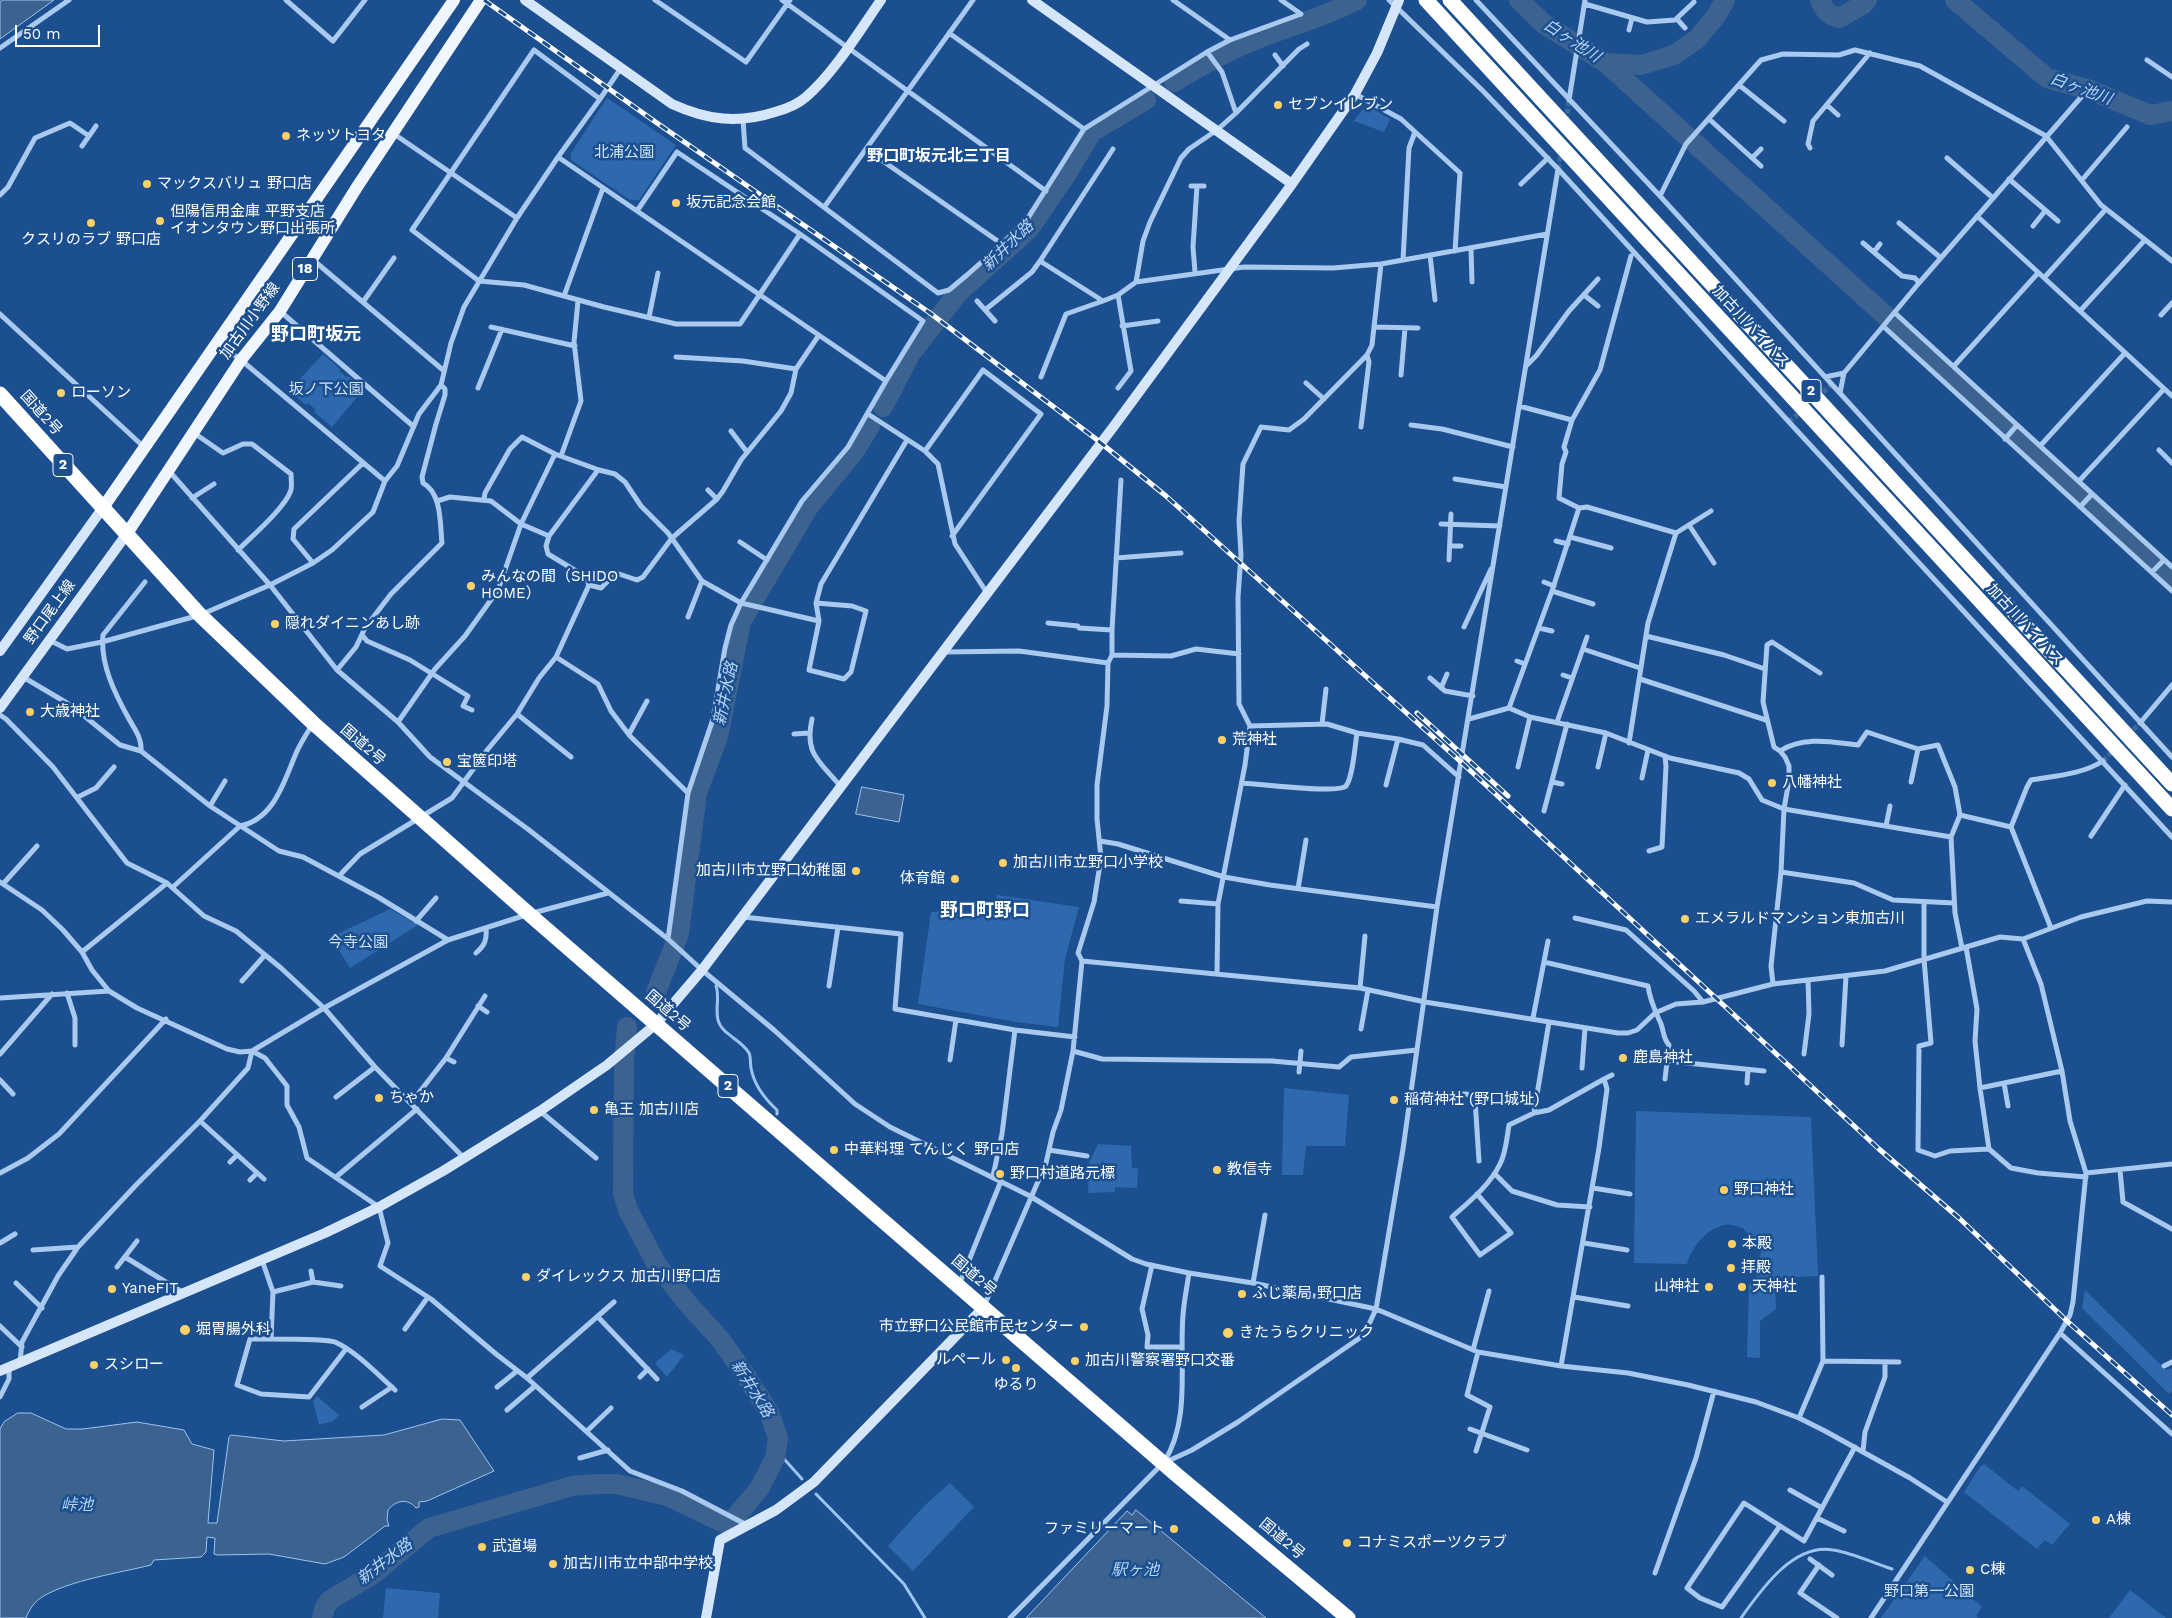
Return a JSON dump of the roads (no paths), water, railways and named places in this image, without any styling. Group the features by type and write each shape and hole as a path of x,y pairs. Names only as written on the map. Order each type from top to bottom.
{"highway":[{"name":"加古川バイパス","path":"1450,0 2172,784"},
{"name":"加古川バイパス","path":"1425,3 1470,48 2172,809"},
{"name":"国道2号","path":"0,394 102,509 200,615 313,723 656,1024 1348,1618"}],"main road":[{"name":"加古川小野線","path":"102,509 454,0"},
{"name":"加古川小野線","path":"126,535 241,360 280,311 312,258 481,0"}],"street":[{"path":"0,48 68,0"},
{"path":"286,0 333,42 365,0"},
{"path":"526,0 672,104 694,114 721,120 743,120 786,109 805,98 847,48 881,0"},
{"path":"655,0 746,62 789,2"},
{"path":"782,0 789,2 847,48 909,90 1046,190"},
{"path":"825,206 973,0"},
{"path":"1032,0 1292,184"},
{"path":"1174,0 1230,40"},
{"path":"743,120 745,148 825,206 938,293 949,290 1002,244 1028,218 1084,129 1207,52 1230,40 1301,14 1281,0"},
{"path":"1476,0 1660,196 2172,757"},
{"path":"0,1397 9,1380 5,1369 262,1260 379,1207 540,1111 607,1065 656,1024 702,970 743,917 1231,269 1355,94 1377,53 1395,2 1548,158 2172,837"},
{"path":"1569,100 1585,2 1647,22 1677,19 1694,2"},
{"path":"1629,30 1632,18"},
{"path":"1677,19 1686,28"},
{"path":"949,33 1084,129"},
{"path":"1136,282 1143,241 1157,204 1181,158 1236,113 1306,44"},
{"path":"600,99 534,50 412,230 479,281 524,285 578,301 676,324 740,324 800,234"},
{"path":"1660,196 1686,144 1762,60 1783,54 1839,55 1855,50 1920,66 2046,136 2106,209 2144,241 2172,261"},
{"path":"1207,52 1222,72 1236,113"},
{"path":"1810,148 1808,144 1813,121 1870,53"},
{"path":"1276,55 1283,66"},
{"path":"2147,60 2172,77"},
{"path":"49,640 66,649 102,642 200,615 270,585 313,563 332,550 374,512 385,481 397,466 413,426 441,385 443,370 464,307 518,218 558,157 621,68"},
{"path":"1739,85 1784,121"},
{"path":"1355,94 1400,119 1460,173 1456,251"},
{"path":"1840,393 1844,373 1919,283 2083,95"},
{"path":"1827,105 1838,115"},
{"path":"1709,119 1761,166"},
{"path":"0,195 8,188 35,138 70,123 89,136"},
{"path":"82,146 96,126"},
{"path":"2082,180 2127,127"},
{"path":"1403,260 1409,148 1415,132"},
{"path":"393,134 518,218"},
{"path":"985,310 1032,272 1113,148"},
{"path":"867,150 1002,244"},
{"path":"1752,158 1761,150"},
{"path":"637,211 678,152 800,234 923,321 848,447 802,501 741,604 731,625 725,648 713,720 688,793 668,939"},
{"path":"558,157 886,381"},
{"path":"1521,184 1548,158"},
{"path":"1948,158 1993,198"},
{"path":"1164,1462 1192,1450 1238,1422 1364,1335 1376,1309 1411,1095 1437,907 1558,169"},
{"path":"2009,179 2058,221"},
{"path":"1195,272 1193,248 1194,186 1204,186"},
{"path":"564,296 604,188"},
{"path":"2044,278 2106,209"},
{"path":"2033,226 2046,211"},
{"path":"1977,216 2172,396"},
{"path":"1899,223 1941,258"},
{"path":"1041,377 1066,314 1118,295 1136,282 1195,272 1244,267 1333,268 1382,264 1546,234"},
{"path":"2080,311 2144,241"},
{"path":"1863,243 1902,276 1914,278 1919,283"},
{"path":"1874,252 1880,244"},
{"path":"1471,249 1472,282"},
{"path":"1430,255 1434,300"},
{"path":"1630,256 1600,370 1572,420 1564,447 1566,452 1562,464 1558,498 1579,508 1587,507 1676,533"},
{"path":"312,258 443,370"},
{"path":"363,302 394,258"},
{"path":"1040,260 1103,301"},
{"path":"1217,974 1218,904 1242,783 1250,726 1239,704 1238,597 1241,555 1239,521 1244,464 1261,427 1289,430 1324,399 1367,356 1372,345 1375,327 1382,264"},
{"path":"649,318 658,273"},
{"path":"1954,366 2038,273"},
{"path":"1526,366 1536,356 1569,311 1598,279"},
{"path":"1118,295 1131,371 1118,388"},
{"path":"1584,295 1598,306"},
{"path":"562,456 581,401 575,346 578,301"},
{"path":"977,301 995,321"},
{"path":"2161,315 2172,303"},
{"path":"280,311 413,426"},
{"path":"1895,314 1954,366 2172,568"},
{"path":"0,316 145,448"},
{"path":"1122,326 1158,321"},
{"path":"1884,326 2172,591"},
{"path":"491,327 575,346"},
{"path":"1375,327 1418,328"},
{"path":"1401,375 1405,328"},
{"path":"478,388 502,329"},
{"path":"589,585 602,588 616,573 637,580 640,579 672,538 717,499 747,452 781,410 791,393 796,370 819,335"},
{"path":"217,342 385,481"},
{"path":"2040,446 2125,353"},
{"path":"1362,427 1367,356"},
{"path":"676,357 743,361 796,370"},
{"path":"925,451 982,370 1041,414 952,536"},
{"path":"1825,377 1844,373"},
{"path":"1306,383 1324,399"},
{"path":"337,670 356,647 363,636 365,628 391,594 442,543 437,501 427,486 422,483 422,477 445,395 445,389 441,385"},
{"path":"2079,482 2164,389"},
{"path":"1519,406 1572,420"},
{"path":"868,414 925,451 938,464 955,544 988,594"},
{"path":"1411,425 1442,429 1513,447"},
{"path":"2005,438 2017,425"},
{"path":"731,431 747,452"},
{"path":"194,432 222,453 242,444 252,444 291,474 291,490 285,499 238,550"},
{"path":"484,499 484,493 510,450 522,437 555,454 598,470 615,474 625,482 641,506 672,538 702,581 741,604 819,621"},
{"path":"816,602 852,606 866,611 851,672 844,679 809,670 819,621 816,602 821,584 907,440"},
{"path":"2158,450 2171,459"},
{"path":"398,722 432,673 465,636 498,590 521,524 555,454"},
{"path":"313,563 293,539 294,529 363,462"},
{"path":"339,876 360,854 452,798 517,714 539,678 556,657 589,585 586,577 548,554 546,546 549,536 598,470"},
{"path":"169,472 270,585 337,670 398,722 430,757 668,939 774,1030 855,1104 890,1127 993,1176 1030,1196 1132,1259 1189,1273 1253,1283 1376,1309 1476,1351 1562,1366 1628,1373 1756,1402 1799,1418 1910,1478 1947,1502"},
{"path":"1455,479 1506,487"},
{"path":"706,1618 720,1540 776,1510 814,1482 984,1307 1030,1196 1046,1163 1061,1110 1073,1051 1082,961 1078,952 1094,902 1101,858 1097,819 1098,785 1108,706 1108,664 1112,655 1121,480"},
{"path":"192,498 214,484"},
{"path":"708,490 717,499"},
{"path":"2080,507 2092,494"},
{"path":"437,501 450,497 491,501 521,524 549,536"},
{"path":"1509,708 1553,588 1579,508"},
{"name":"野口尾上線","path":"0,651 102,509"},
{"path":"1629,743 1646,636 1676,533 1711,511"},
{"path":"1449,560 1451,514"},
{"path":"1441,524 1500,526"},
{"path":"1689,525 1714,563"},
{"name":"野口尾上線","path":"0,708 126,535"},
{"path":"1570,536 1611,548"},
{"path":"1556,541 1568,544"},
{"path":"740,542 767,560"},
{"path":"1450,546 1461,546"},
{"path":"1116,558 1181,553"},
{"path":"2152,572 2164,560"},
{"path":"1464,627 1494,564"},
{"path":"688,617 702,581"},
{"path":"141,751 140,738 109,681 102,642 103,634 145,582"},
{"path":"1544,582 1553,588 1593,604"},
{"path":"1048,623 1078,626 1079,628 1112,630"},
{"path":"1539,628 1552,631"},
{"path":"363,636 367,641 410,660 468,696 463,706 472,710"},
{"path":"1646,636 1724,655 1765,669"},
{"path":"1557,722 1587,637"},
{"path":"1773,984 1772,966 1781,872 1784,809 1790,772 1785,757 1774,747 1766,720 1763,702 1767,645 1772,642 1820,673"},
{"path":"1583,649 1640,668"},
{"path":"1112,655 1171,656 1196,650 1239,654"},
{"path":"944,652 1019,651 1108,664"},
{"path":"556,657 598,684 612,711 629,734 688,793"},
{"path":"1517,661 1525,664"},
{"path":"1441,688 1447,674"},
{"path":"1563,675 1572,678"},
{"path":"23,677 72,706 120,745 141,751 210,806 279,851 303,857 378,896 448,940"},
{"path":"1430,678 1445,691 1473,696"},
{"path":"1640,679 1766,720"},
{"path":"2140,723 2172,685"},
{"path":"1322,724 1326,689"},
{"path":"629,734 647,701"},
{"path":"1469,719 1509,708 1530,717 1606,734 1665,756 1739,773 1748,779 1762,800 1784,809 1951,837"},
{"path":"517,714 572,757"},
{"path":"0,715 27,739 78,797 127,863 173,887 204,916 236,931 264,955 324,1008 375,1067 464,1158"},
{"path":"1518,767 1530,717"},
{"path":"812,719 809,733 810,748 817,761 823,764 841,788"},
{"path":"173,887 240,826 261,817 279,794 298,750 313,723"},
{"path":"1250,726 1322,724 1342,727 1357,733 1398,738 1423,745 1459,777"},
{"path":"1544,811 1567,724"},
{"path":"1780,751 1798,744 1818,740 1858,745 1867,732 1918,749 1938,745 1955,787 1960,815 1951,837 1954,903 1977,1008 1975,1041 1989,1149 2011,1168 2038,1173 2086,1175 2172,1164"},
{"path":"794,734 809,733"},
{"path":"1242,783 1326,790 1342,788 1350,777 1357,733"},
{"path":"1598,766 1606,734"},
{"path":"1386,785 1398,738"},
{"path":"1911,782 1918,749"},
{"path":"1642,778 1648,750"},
{"path":"1649,850 1662,847 1665,756"},
{"path":"2051,928 2012,827 2027,787 2032,780 2068,774 2097,765 2103,761"},
{"path":"78,797 96,788 114,768"},
{"path":"210,806 225,781"},
{"path":"1552,782 1562,784"},
{"path":"2091,836 2125,785"},
{"path":"1886,826 1890,806"},
{"path":"1960,815 2012,827"},
{"path":"1298,889 1306,840"},
{"path":"1100,841 1118,844 1224,877 1298,889 1437,907"},
{"path":"37,846 2,883 42,910 82,952 92,970 110,991 137,1008 227,1049 240,1052 252,1051 324,1008 448,940 529,914 608,893"},
{"path":"1781,872 1854,883 1893,900 1954,903"},
{"path":"82,952 167,883"},
{"path":"416,920 436,898"},
{"path":"1182,901 1218,904"},
{"path":"1082,961 1360,988 1425,1002 1533,1018 1585,1028 1628,1033 1637,1030 1655,1013 1676,1004 1703,1002 1773,984 1885,971 2000,937 2023,940 2081,917 2146,901 2172,902"},
{"path":"1924,902 1924,959 1931,1043 1920,1046 1917,1147 1918,1150 1935,1156 1950,1151 1989,1149"},
{"path":"743,917 901,934 895,1009 1015,1030 1075,1037"},
{"path":"1575,918 1626,930 1694,991 1703,1002"},
{"path":"829,986 838,927"},
{"path":"476,953 484,947 486,928"},
{"path":"1360,988 1365,936"},
{"path":"1871,1618 2060,1333 2070,1315 2073,1302 2086,1175 2070,1122 2062,1071 2041,984 2023,940"},
{"path":"1533,1018 1548,941"},
{"path":"242,981 264,955"},
{"path":"1544,962 1648,986 1650,1000 1661,1025 1663,1037 1669,1045 1665,1079"},
{"path":"1842,1045 1846,976"},
{"path":"1804,1054 1809,1014 1808,980"},
{"path":"1361,1028 1368,990"},
{"path":"0,998 110,991"},
{"path":"67,993 74,1018 75,1045"},
{"path":"0,1054 52,994"},
{"path":"411,1103 446,1058 486,996"},
{"path":"478,1006 487,1012"},
{"path":"0,1172 28,1158 59,1134 166,1020"},
{"path":"950,1060 956,1020"},
{"path":"1534,1113 1548,1022"},
{"path":"1582,1068 1585,1028"},
{"path":"993,1176 1002,1134 1015,1030"},
{"path":"1073,1051 1102,1059 1300,1063 1338,1067 1352,1058 1417,1050"},
{"path":"20,1362 22,1342 58,1276 78,1247 137,1184 200,1122 248,1068 252,1051"},
{"path":"252,1051 265,1058 287,1086 287,1105 299,1127 308,1158 379,1207 388,1243 380,1266 428,1297 516,1371 527,1378 630,1471 682,1491 747,1526"},
{"path":"1299,1072 1301,1052"},
{"path":"446,1058 454,1062"},
{"path":"1668,1062 1764,1071"},
{"path":"336,1097 375,1067"},
{"path":"1747,1083 1748,1070"},
{"path":"1980,1088 2062,1071"},
{"path":"1477,1194 1511,1233 1480,1255 1452,1217 1495,1174 1502,1162 1509,1125 1534,1113 1549,1110 1612,1075"},
{"path":"1562,1366 1593,1188 1607,1089 1604,1079"},
{"path":"0,1080 13,1094"},
{"path":"2004,1083 2008,1106"},
{"path":"1411,1095 1467,1094 1474,1100 1479,1161"},
{"path":"336,1177 417,1109"},
{"path":"540,1111 596,1158"},
{"path":"200,1122 264,1179"},
{"path":"1049,1150 1087,1156"},
{"path":"230,1162 237,1155"},
{"path":"2120,1170 2123,1202 2172,1229"},
{"path":"250,1180 256,1173"},
{"path":"1495,1174 1512,1191 1557,1205 1590,1207"},
{"path":"958,1285 1001,1181"},
{"path":"1593,1188 1630,1194"},
{"path":"1253,1283 1265,1215"},
{"path":"0,1243 15,1234"},
{"path":"116,1267 137,1241"},
{"path":"1584,1243 1627,1250"},
{"path":"32,1250 78,1247"},
{"path":"125,1257 185,1293"},
{"path":"262,1260 273,1292 271,1339"},
{"path":"1152,1265 1142,1309 1148,1335 1147,1348 1182,1347"},
{"path":"311,1271 313,1282"},
{"path":"1010,1618 1164,1462 1172,1449 1182,1399 1183,1315 1189,1273"},
{"path":"1799,1418 1823,1361 1822,1277"},
{"path":"273,1292 313,1282 341,1286"},
{"path":"16,1283 42,1308"},
{"path":"1476,1451 1490,1408 1467,1395 1489,1290"},
{"path":"405,1329 428,1297"},
{"path":"1574,1297 1628,1306"},
{"path":"527,1378 614,1302"},
{"path":"598,1317 657,1380"},
{"path":"0,1326 22,1347"},
{"path":"2060,1333 2172,1434"},
{"path":"346,1349 309,1397 261,1394 237,1385 250,1339 333,1342 346,1349 394,1388 362,1407"},
{"path":"1823,1361 1899,1362"},
{"path":"2164,1366 2172,1362"},
{"path":"1862,1451 1864,1432 1885,1377 1885,1363"},
{"path":"640,1377 648,1369"},
{"path":"497,1387 516,1371"},
{"path":"507,1410 535,1386"},
{"path":"1655,1573 1696,1458 1714,1391"},
{"path":"587,1432 611,1408"},
{"path":"1470,1429 1527,1450"},
{"path":"1780,1526 1722,1607 1700,1598 1687,1588 1744,1503 1804,1541 1854,1447"},
{"path":"580,1458 608,1450"},
{"path":"1790,1490 1822,1508"},
{"path":"1817,1518 1844,1531"},
{"path":"1810,1559 1832,1574"},
{"path":"1819,1565 1800,1593 1837,1618"}],"water":[{"path":"3,0 54,0 0,39 0,2"},
{"path":"862,787 904,795 899,822 856,814"},
{"name":"峠池","path":"18,1413 31,1413 66,1429 83,1429 137,1422 184,1430 192,1444 214,1450 208,1523 217,1523 229,1437 231,1435 284,1441 384,1435 442,1419 460,1420 494,1471 427,1501 419,1502 419,1507 416,1508 406,1502 398,1502 388,1510 387,1520 389,1526 385,1526 344,1557 325,1564 269,1554 217,1555 214,1554 215,1538 207,1537 206,1552 201,1557 154,1560 151,1565 66,1586 53,1591 37,1601 26,1618 0,1618 0,1429 4,1422"},
{"name":"駅ヶ池","path":"1136,1510 1266,1618 1026,1618 1127,1511 1132,1515"}],"waterway":[{"name":"新井水路","path":"1174,82 1237,48 1357,0"},
{"name":"白ヶ池川","path":"1519,0 1544,24 1606,63 1641,65 1674,55 1697,39 1716,16 1725,0"},
{"name":"白ヶ池川","path":"1820,0 1827,12 1839,18 1862,5 1867,0"},
{"name":"白ヶ池川","path":"1955,0 2047,78 2090,90 2150,115 2172,111"},
{"path":"1606,63 1899,328 2172,580"},
{"name":"新井水路","path":"883,407 911,353 958,293 1029,229 1066,175 1092,132 1146,100"},
{"name":"新井水路","path":"656,992 679,934 697,793 718,737 741,622 808,508 854,452 870,426"},
{"path":"716,986 718,994 717,1016 720,1025 723,1030 746,1048 750,1056 751,1068 757,1086 777,1110 777,1114"},
{"name":"新井水路","path":"322,1618 325,1607 330,1600 372,1575 429,1528 572,1486 596,1484 617,1484 667,1496 724,1523 728,1523 759,1489 775,1458 778,1438 769,1412 720,1339 689,1305 657,1265 628,1210 623,1193 624,1063 627,1027"},
{"path":"777,1451 802,1479"},
{"path":"816,1494 904,1584 925,1618"},
{"path":"1741,1618 1768,1582 1792,1561 1805,1554 1818,1550 1840,1551 1892,1569"}],"tunnel":[{"path":"1566,121 1569,100"},
{"path":"1558,169 1561,152"},
{"path":"1789,422 1832,384"},
{"path":"2128,735 2140,723"},
{"path":"2103,761 2114,750"}],"railway":[{"path":"484,0 930,313 1096,439 1166,496 1462,763 1879,1149 1959,1218 2067,1321 2172,1415"},
{"path":"1417,713 1508,796"}],"place":[{"name":"セブンイレブン","path":"1278,105"},
{"name":"ネッツトヨタ","path":"286,136"},
{"name":"マックスバリュ 野口店","path":"147,184"},
{"name":"坂元記念会館","path":"676,203"},
{"name":"但陽信用金庫 平野支店 イオンタウン野口出張所","path":"160,221"},
{"name":"クスリのラブ 野口店","path":"91,223"},
{"name":"ローソン","path":"61,393"},
{"name":"みんなの間（SHIDO HOME）","path":"471,586"},
{"name":"隠れダイニンあし跡","path":"275,624"},
{"name":"大歳神社","path":"30,712"},
{"name":"荒神社","path":"1222,740"},
{"name":"宝篋印塔","path":"447,762"},
{"name":"八幡神社","path":"1772,783"},
{"name":"加古川市立野口小学校","path":"1003,863"},
{"name":"加古川市立野口幼稚園","path":"856,871"},
{"name":"体育館","path":"955,879"},
{"name":"エメラルドマンション東加古川","path":"1685,919"},
{"name":"鹿島神社","path":"1623,1058"},
{"name":"ちゃか","path":"379,1098"},
{"name":"稲荷神社 (野口城址)","path":"1394,1100"},
{"name":"亀王 加古川店","path":"594,1110"},
{"name":"中華料理 てんじく 野口店","path":"834,1150"},
{"name":"教信寺","path":"1217,1170"},
{"name":"野口村道路元標","path":"1000,1174"},
{"name":"野口神社","path":"1724,1190"},
{"name":"本殿","path":"1732,1244"},
{"name":"拝殿","path":"1731,1268"},
{"name":"ダイレックス 加古川野口店","path":"526,1277"},
{"name":"山神社","path":"1709,1287"},
{"name":"天神社","path":"1742,1287"},
{"name":"YaneFIT","path":"112,1289"},
{"name":"ふじ薬局 野口店","path":"1242,1294"},
{"name":"市立野口公民館市民センター","path":"1084,1327"},
{"name":"堀胃腸外科","path":"185,1330"},
{"name":"きたうらクリニック","path":"1228,1333"},
{"name":"ルペール","path":"1006,1360"},
{"name":"加古川警察署野口交番","path":"1075,1361"},
{"name":"スシロー","path":"94,1365"},
{"name":"ゆるり","path":"1016,1368"},
{"name":"A棟","path":"2096,1520"},
{"name":"ファミリーマート","path":"1174,1529"},
{"name":"コナミスポーツクラブ","path":"1347,1543"},
{"name":"武道場","path":"482,1547"},
{"name":"加古川市立中部中学校","path":"553,1564"},
{"name":"C棟","path":"1970,1570"}],"district":[{"name":"野口町坂元北三丁目","path":"939,156"},
{"name":"野口町坂元","path":"316,335"},
{"name":"野口町野口","path":"985,911"}],"park label":[{"name":"北浦公園","path":"624,153"},
{"name":"坂ノ下公園","path":"326,390"},
{"name":"今寺公園","path":"358,943"},
{"name":"野口第一公園","path":"1929,1592"}]}
